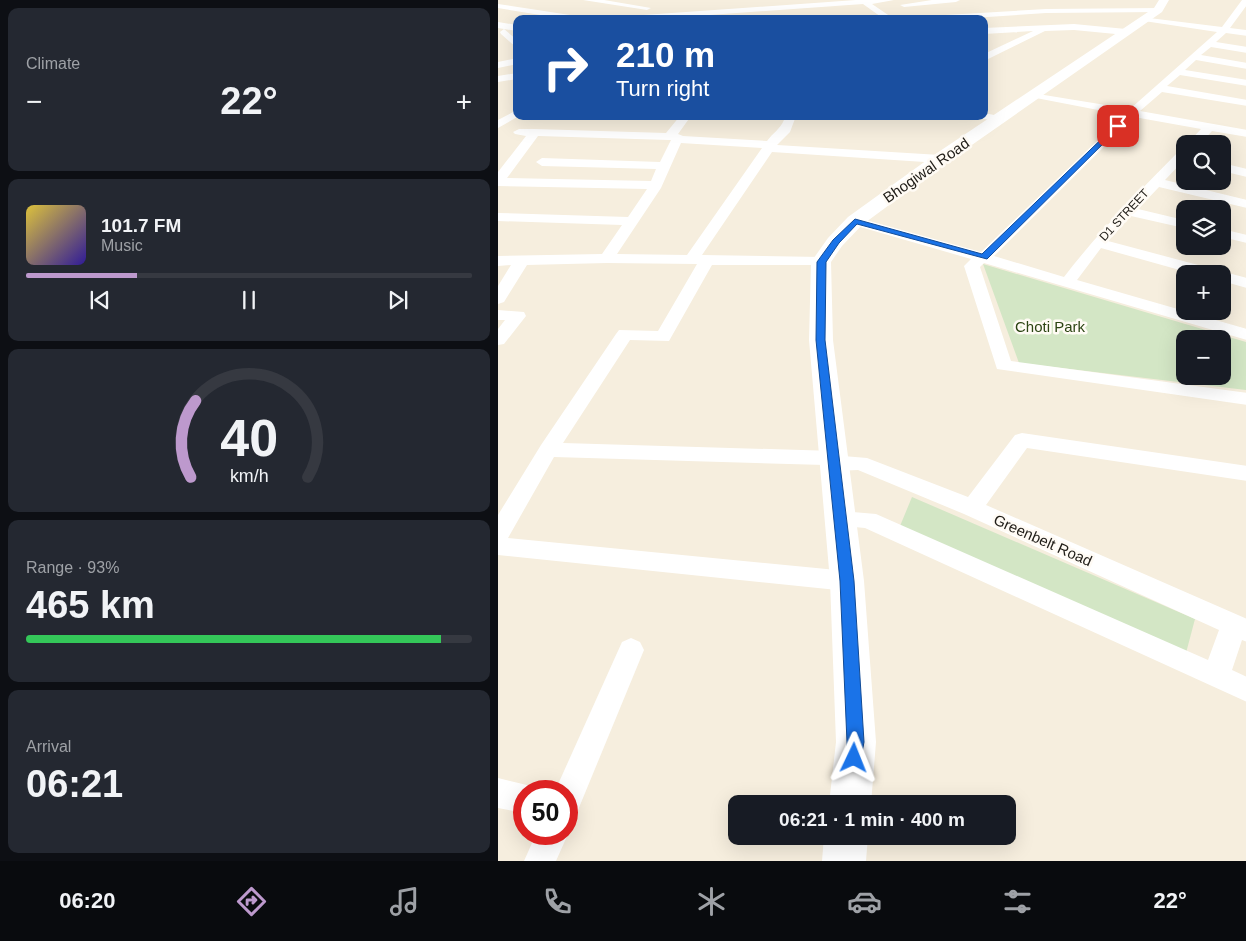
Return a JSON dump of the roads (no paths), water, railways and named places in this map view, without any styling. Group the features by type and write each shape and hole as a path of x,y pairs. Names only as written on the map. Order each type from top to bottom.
{"main road":[{"name":"Bhogiwal Road","path":"821,262 855,221 940,159 992,117 1036,95 1148,15"},
{"path":"821,262 820,340 847,581 856,742 851,795"},
{"path":"844,861 845,845"}],"street":[{"path":"587,0 696,12 700,15"},
{"path":"661,15 890,0"},
{"path":"904,5 956,0"},
{"path":"865,2 884,15"},
{"path":"933,11 1000,4"},
{"path":"1244,4 1224,30 1132,113 972,266 1003,365 1246,399"},
{"path":"824,5 835,14"},
{"path":"498,6 557,15"},
{"path":"978,15 1046,11 1148,15 1246,33"},
{"path":"988,31 1074,27 1148,15"},
{"path":"1234,17 1246,19"},
{"path":"988,56 1045,28"},
{"path":"500,29 513,29"},
{"path":"500,29 513,41"},
{"path":"1209,44 1246,50"},
{"path":"1194,57 1246,66"},
{"path":"498,65 513,63"},
{"path":"1178,72 1246,83"},
{"path":"498,79 513,77"},
{"path":"1159,88 1246,103"},
{"path":"1036,95 1246,134"},
{"path":"498,125 513,116"},
{"path":"607,258 655,185 664,166 673,138 684,120"},
{"path":"498,535 548,450 625,334 663,337 700,259 777,136 784,132 790,120"},
{"path":"1202,135 1210,126"},
{"path":"519,132 673,138 940,159"},
{"path":"498,181 535,132"},
{"path":"542,162 664,166"},
{"name":"D1 STREET","path":"1068,282 1098,243 1155,182 1176,162"},
{"path":"1231,169 1246,173"},
{"path":"498,181 655,185"},
{"path":"1155,182 1246,204"},
{"path":"1127,211 1176,222"},
{"path":"498,217 632,221"},
{"path":"855,221 1246,335"},
{"path":"1231,235 1246,239"},
{"path":"1098,243 1180,265"},
{"path":"498,261 607,258 821,262"},
{"path":"498,299 522,260"},
{"path":"1231,279 1246,283"},
{"path":"498,315 518,316 498,340"},
{"path":"972,508 1022,440 1246,474"},
{"name":"Greenbelt Road","path":"548,450 860,463 972,508 1240,628"},
{"path":"841,519 868,520 1246,690"},
{"path":"498,546 847,581"},
{"path":"1216,676 1240,628"},
{"path":"575,780 631,650"},
{"path":"498,793 513,796"},
{"path":"540,861 547,845"}],"park label":[{"name":"Choti Park","path":"1050,326"}]}
